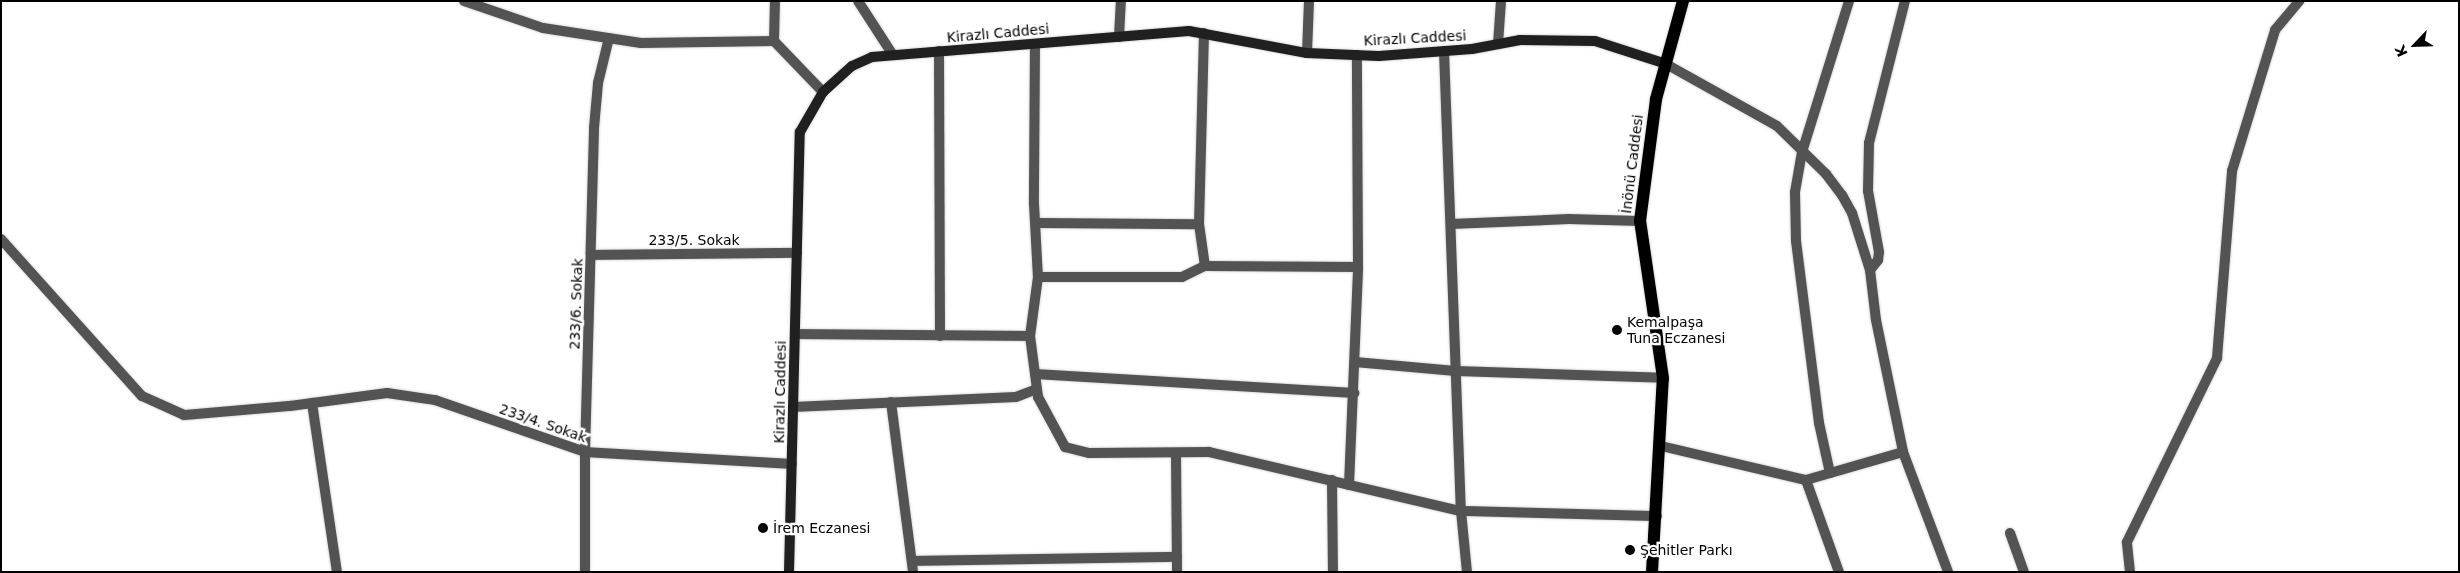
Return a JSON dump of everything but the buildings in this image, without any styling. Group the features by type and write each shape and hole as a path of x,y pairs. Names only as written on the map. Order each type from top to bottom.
{"main road":[{"name":"İnönü Caddesi","path":"1652,572 1661,446 1663,378 1640,221 1650,132 1683,1"},
{"name":"Kirazlı Caddesi","path":"789,572 800,132 824,92 852,66 872,57 1189,31 1306,53 1357,55 1444,51 1520,40 1595,41 1666,64"}],"street":[{"path":"464,1 543,28 641,43 774,41"},
{"path":"775,1 774,41 824,92"},
{"path":"858,1 893,55"},
{"path":"1118,37 1121,1"},
{"path":"1306,53 1309,1"},
{"path":"1498,44 1501,1"},
{"path":"1830,473 1819,423 1796,241 1796,171 1849,1"},
{"path":"1870,270 1878,260 1879,252 1868,191 1869,143 1905,1"},
{"path":"2130,572 2127,542 2217,358 2232,171 2275,30 2299,1"},
{"path":"1204,34 1199,224 1205,266"},
{"name":"233/6. Sokak","path":"585,572 585,452 594,128 598,83 609,38"},
{"path":"1035,44 1034,204 1038,277 1030,336 1038,397 1065,447 1089,453 1176,455 1209,452 1462,511 1657,516"},
{"path":"939,51 940,336"},
{"path":"1444,51 1462,511 1467,572"},
{"path":"1349,485 1358,267 1357,55"},
{"path":"1666,64 1777,126 1842,195 1852,213 1870,270 1878,329 1903,452 1948,572"},
{"path":"1450,224 1569,218 1640,221"},
{"path":"1036,223 1199,224"},
{"name":"233/4. Sokak","path":"1,239 142,396 184,414 290,406 387,393 436,400 585,452 792,464"},
{"name":"233/5. Sokak","path":"591,255 797,253"},
{"path":"1038,277 1182,277 1205,266 1358,267"},
{"path":"795,334 1030,336"},
{"path":"1355,362 1456,371 1663,378"},
{"path":"1035,374 1354,393"},
{"path":"793,408 1016,397 1037,389"},
{"path":"891,402 913,572"},
{"path":"312,403 337,572"},
{"path":"1661,446 1806,480 1903,452"},
{"path":"1176,455 1177,572"},
{"path":"1332,480 1333,572"},
{"path":"1806,480 1839,572"},
{"path":"2010,533 2024,572"},
{"path":"913,561 1177,558"}],"place":[{"name":"Kemalpaşa Tuna Eczanesi","path":"1617,330"},
{"name":"İrem Eczanesi","path":"763,528"},
{"name":"Şehitler Parkı","path":"1630,550"}]}
